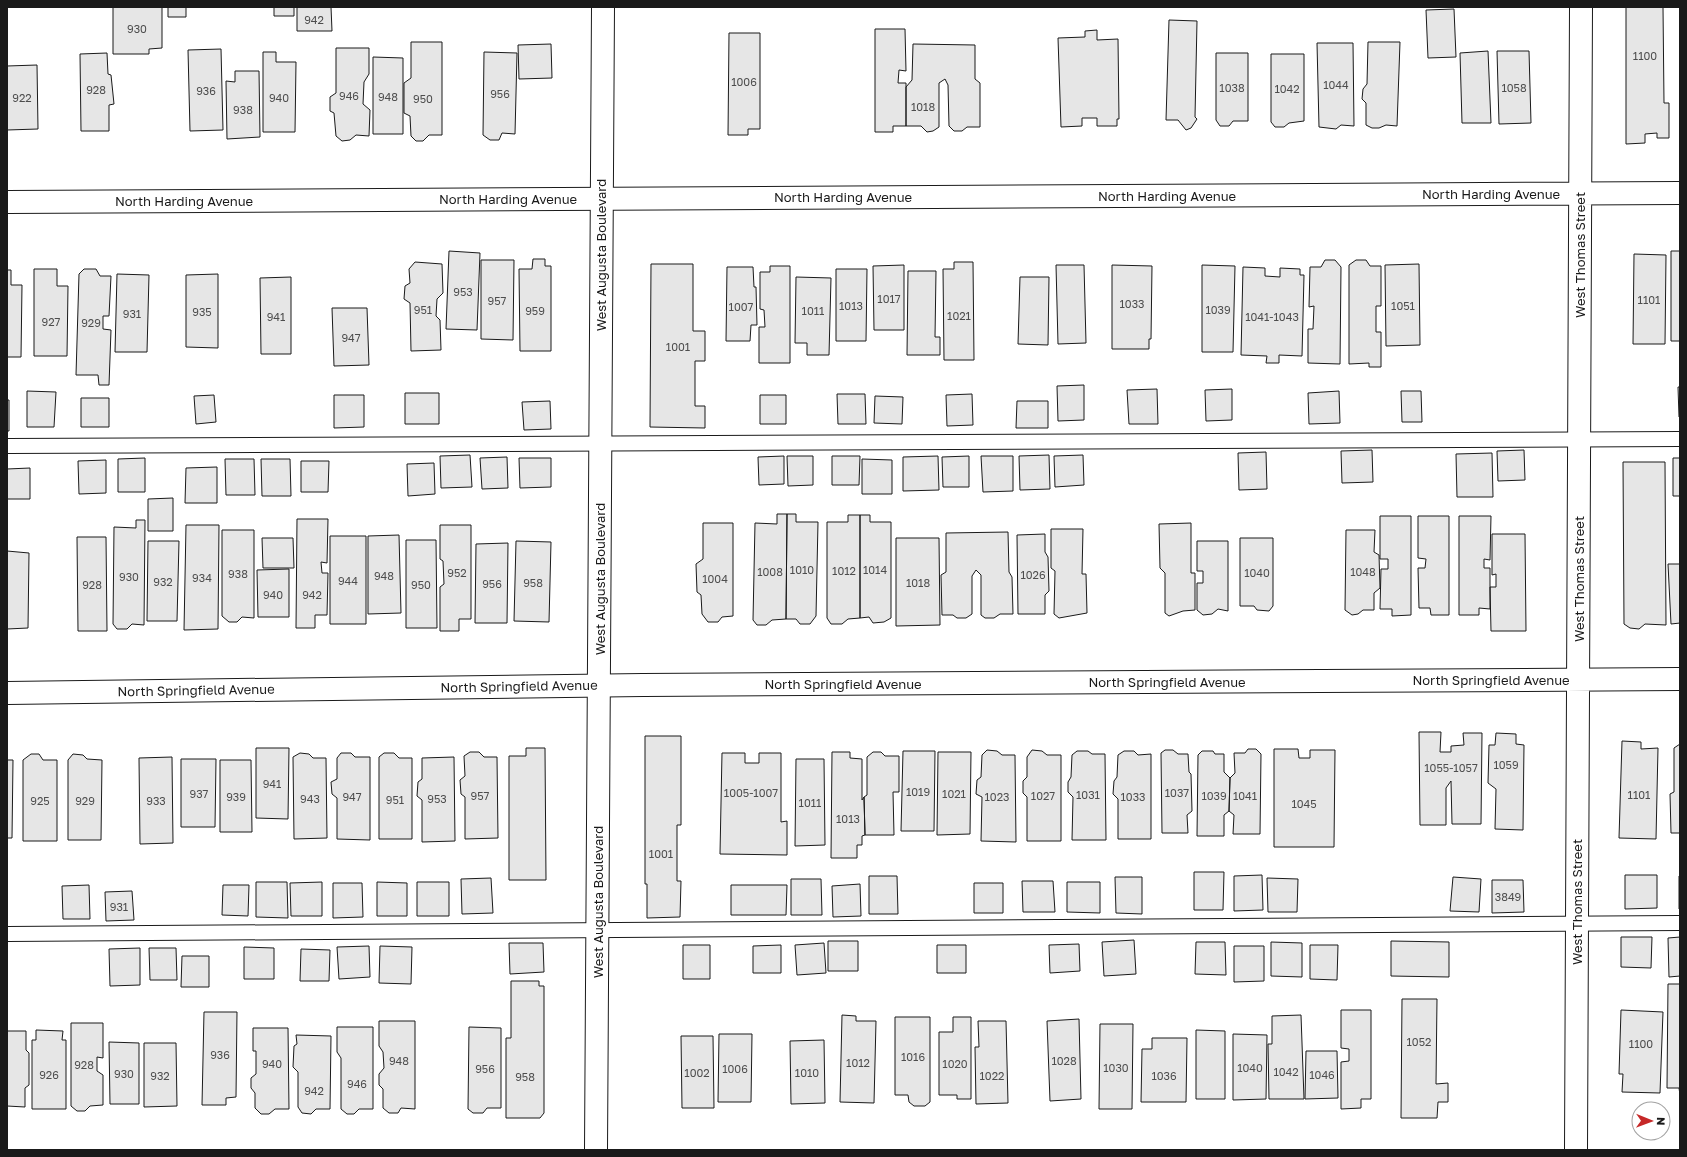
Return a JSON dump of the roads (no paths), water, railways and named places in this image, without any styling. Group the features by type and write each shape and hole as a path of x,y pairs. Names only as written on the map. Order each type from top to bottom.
{"street":[{"name":"West Augusta Boulevard","path":"596,1150 603,7"},
{"name":"West Thomas Street","path":"1576,1150 1581,7"},
{"name":"North Harding Avenue","path":"7,202 1680,193"},
{"name":"North Springfield Avenue","path":"7,693 599,685 1680,679"}],"lane":[{"path":"7,446 1680,439"},
{"path":"7,934 1680,923"}]}
